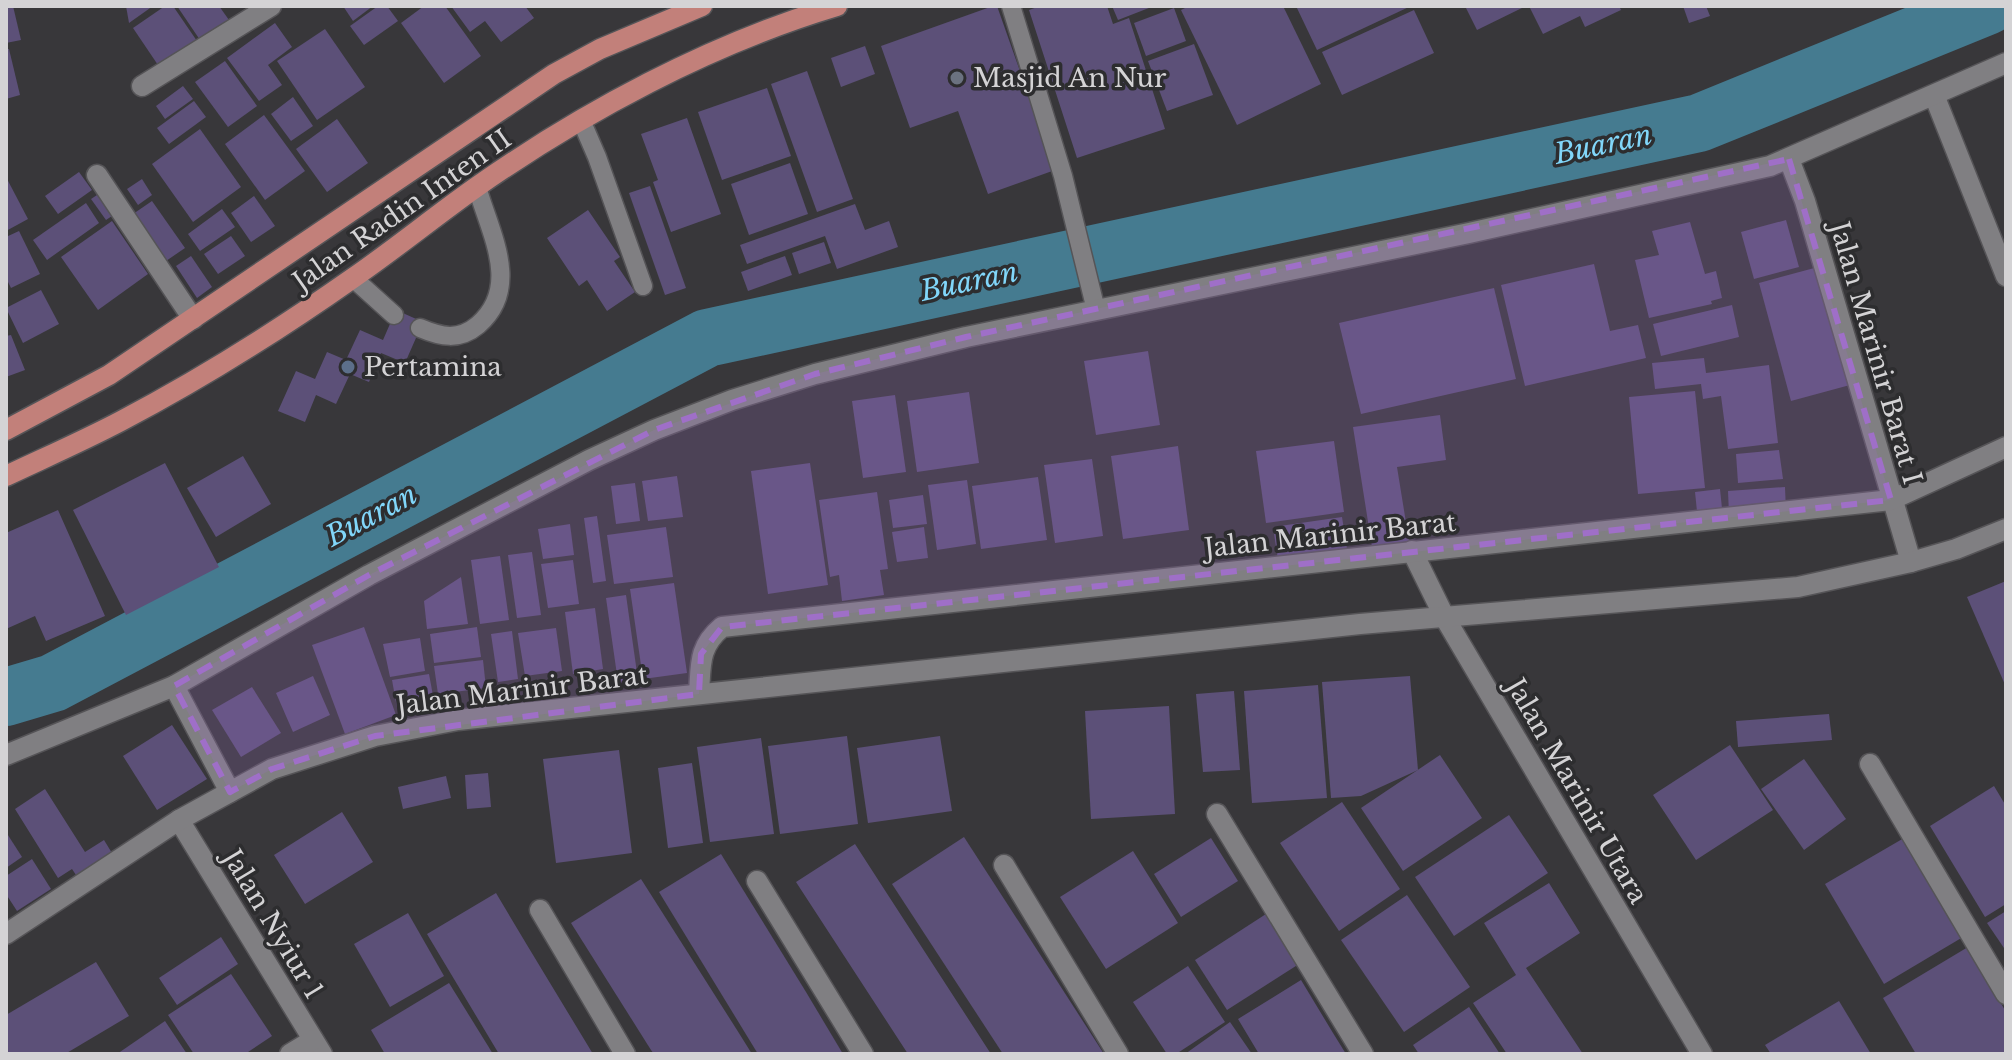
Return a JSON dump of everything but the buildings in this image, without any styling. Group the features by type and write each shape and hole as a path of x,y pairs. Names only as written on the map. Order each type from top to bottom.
{"main road":[{"name":"Jalan Radin Inten II","path":"6,430 109,375 564,68 600,49 702,6"},
{"name":"Jalan Radin Inten II","path":"6,476 120,422 178,390 353,278 477,187 581,120 732,44 837,6"}],"street":[{"path":"142,86 241,14 271,6"},
{"path":"6,755 174,686 369,575 589,460 654,430 732,400 815,374 966,337 1094,300 1484,229 1770,166 2006,63"},
{"path":"1934,95 2006,276"},
{"name":"Jalan Marinir Barat I","path":"1789,159 1805,201 1911,562"},
{"path":"97,175 193,319"},
{"name":"Jalan Marinir Barat","path":"699,694 701,654 722,627 1891,500 2006,447"},
{"name":"Jalan Marinir Barat","path":"6,934 179,820 272,769 375,736 458,720 1344,625 1798,587 1911,562 1956,549 2006,529"},
{"name":"Jalan Marinir Utara","path":"1412,551 1445,618 1696,1052"},
{"path":"174,686 230,792"},
{"path":"1870,764 2006,994"},
{"path":"1217,814 1363,1054"},
{"name":"Jalan Nyiur 1","path":"179,820 317,1047"},
{"path":"1004,865 1118,1054"},
{"path":"757,881 863,1054"},
{"path":"540,910 625,1054"},
{"path":"290,1054 317,1047"}],"lane":[{"path":"1011,6 1063,176 1094,300"},
{"path":"581,120 643,286"},
{"path":"420,328 438,336 461,335 479,324 498,301 502,286 501,269 477,187"},
{"path":"353,278 394,315"}],"highlighted area":[{"path":"1789,159 1891,500 722,627 701,654 699,694 375,736 272,769 230,792 174,686 369,575 654,430 815,374 966,337"}],"waterway":[{"name":"Buaran","path":"6,697 53,683 707,338 1699,123 1987,6"}],"place":[{"name":"Masjid An Nur","path":"957,78"},
{"name":"Pertamina","path":"348,367"}]}
